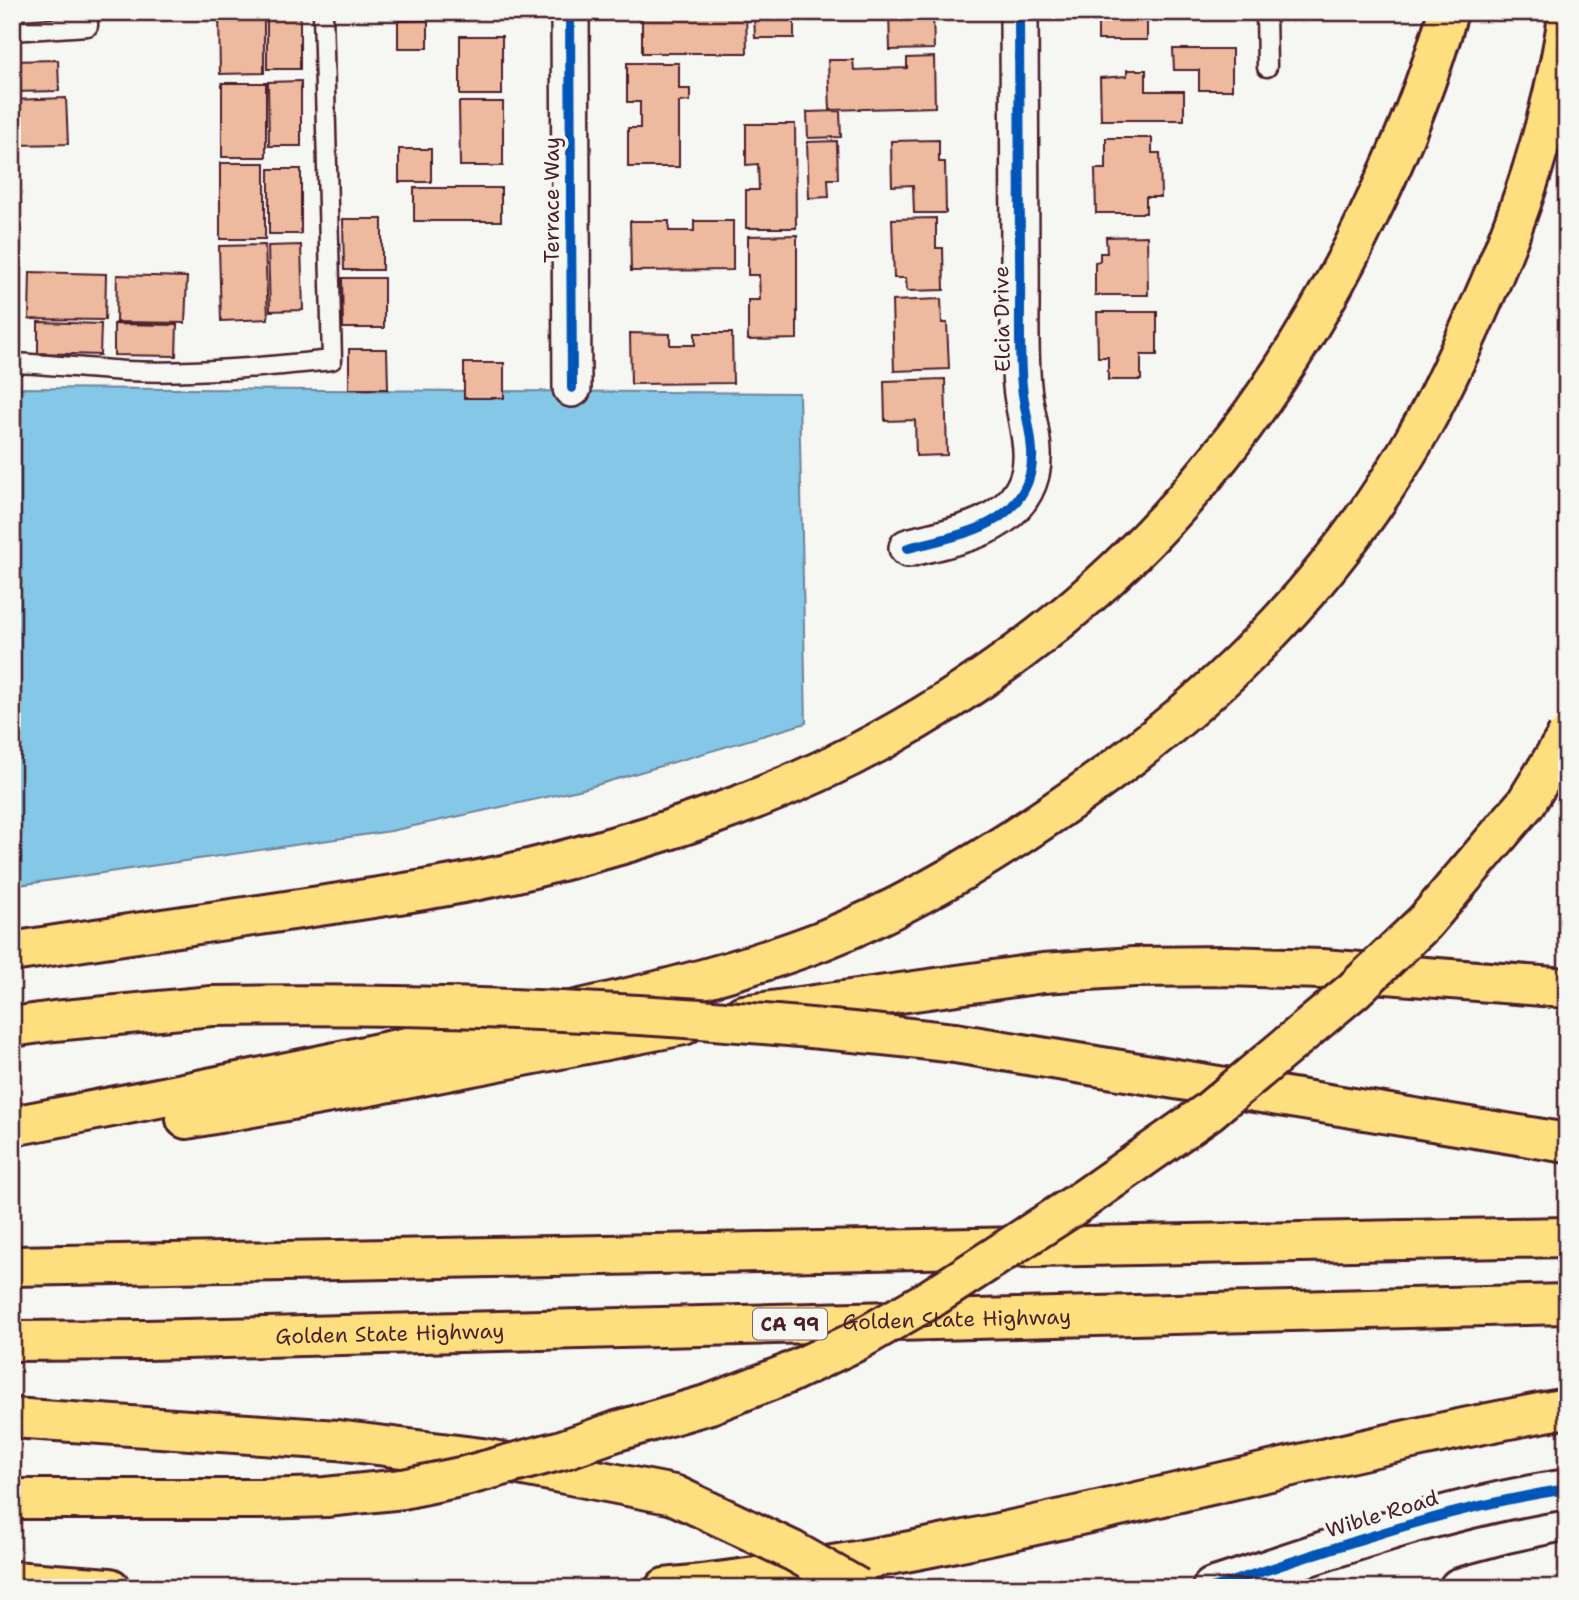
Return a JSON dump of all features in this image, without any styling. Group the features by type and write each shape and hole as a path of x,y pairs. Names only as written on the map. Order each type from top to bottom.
{"highway":[{"path":"12,952 456,886 604,849 747,803 813,774 878,742 978,681 1069,611 1116,571 1160,527 1232,442 1281,375 1318,314 1385,182 1415,111 1448,12"},
{"path":"12,1126 421,1044 692,981 764,961 821,941 932,889 1081,794 1190,709 1244,661 1325,571 1395,473 1452,369 1504,254 1527,192 1546,128 1567,24"},
{"path":"12,1499 259,1499 326,1497 403,1489 465,1476 562,1450 710,1404 786,1374 857,1341 930,1299 1084,1199 1208,1112 1354,990 1425,922 1526,803 1567,736"},
{"path":"12,1146 310,1097 663,1028 1043,973 1134,967 1322,969 1567,988"},
{"path":"12,1027 212,1006 348,1004 537,1009 816,1027 955,1043 1567,1143"},
{"path":"12,1266 1567,1237"},
{"name":"Golden State Highway","path":"12,1341 146,1340 1567,1304"},
{"path":"665,1588 812,1569 912,1550 1102,1511 1395,1443 1567,1408"},
{"path":"12,1418 337,1440 482,1458 674,1496 793,1551 858,1588"},
{"path":"12,1581 110,1588"}],"street":[{"name":"Terrace Way","path":"570,12 572,388"},
{"name":"Elcia Drive","path":"908,548 973,531 997,519 1013,506 1025,489 1032,466 1032,446 1021,371 1019,12"},
{"name":"Wible Road","path":"1212,1588 1433,1516 1567,1489"},
{"path":"1459,1588 1567,1562"}],"lane":[{"path":"12,363 127,371 214,371 332,360 323,12"},
{"path":"1266,12 1267,67"},
{"path":"12,30 88,19"}],"water":[{"path":"12,388 799,393 806,723 583,789 391,831 12,886"}],"building":[{"path":"219,12 264,12 264,73 220,74"},
{"path":"267,12 300,12 300,69 267,69"},
{"path":"642,12 706,15 706,12 746,12 747,53 642,53"},
{"path":"754,12 794,12 794,38 755,38"},
{"path":"889,12 933,12 934,49 890,50"},
{"path":"1093,12 1147,12 1147,40 1098,40 1098,20 1093,20"},
{"path":"428,20 428,48 398,48 398,21"},
{"path":"460,36 502,36 502,95 460,95"},
{"path":"1173,49 1232,49 1232,90 1199,90 1199,70 1174,70"},
{"path":"934,57 935,107 830,110 828,60 853,60 854,70 907,68 907,58"},
{"path":"58,60 59,91 12,92 12,61"},
{"path":"627,63 679,63 679,89 690,89 690,101 679,102 679,167 628,167 628,128 640,128 640,102 627,102"},
{"path":"1127,70 1146,70 1146,91 1184,91 1184,120 1101,120 1100,78 1127,76"},
{"path":"301,81 301,146 269,146 268,82"},
{"path":"222,83 266,83 266,157 222,157"},
{"path":"66,98 68,144 12,145 12,100"},
{"path":"459,102 503,102 503,166 460,166"},
{"path":"840,111 841,137 808,138 807,112"},
{"path":"746,124 795,124 796,228 746,228 746,190 759,190 758,164 746,165"},
{"path":"1106,138 1152,138 1152,153 1160,153 1161,197 1146,197 1146,213 1096,213 1095,169 1106,169"},
{"path":"939,140 939,162 945,162 946,213 914,213 913,185 892,186 891,141"},
{"path":"837,141 838,179 828,179 829,197 809,198 807,142"},
{"path":"399,149 431,149 431,182 399,182"},
{"path":"220,163 265,163 265,239 220,239"},
{"path":"269,169 301,169 301,234 269,234"},
{"path":"414,188 501,188 501,221 414,221"},
{"path":"936,218 936,248 943,248 944,290 907,291 906,278 894,278 892,219"},
{"path":"343,219 382,219 382,270 344,270"},
{"path":"630,221 669,221 669,231 694,231 694,221 733,221 733,270 631,271"},
{"path":"797,235 797,339 748,340 748,300 760,300 759,275 748,275 748,236"},
{"path":"1147,236 1148,295 1095,295 1095,262 1100,261 1100,253 1107,253 1106,237"},
{"path":"265,245 268,319 221,321 219,246"},
{"path":"301,245 303,310 270,311 268,246"},
{"path":"30,272 106,274 105,320 29,319"},
{"path":"117,275 187,277 185,323 116,322"},
{"path":"342,278 384,278 384,328 343,328"},
{"path":"941,299 942,323 947,323 949,369 894,371 892,301"},
{"path":"1097,312 1157,312 1157,355 1141,355 1141,380 1108,380 1108,357 1098,357"},
{"path":"38,322 101,324 100,355 38,353"},
{"path":"114,324 177,325 176,356 114,355"},
{"path":"630,333 670,334 670,345 695,345 695,333 732,333 733,383 631,384"},
{"path":"349,349 387,349 388,389 349,389"},
{"path":"464,363 504,363 504,398 464,398"},
{"path":"945,379 947,455 916,456 915,420 885,421 884,381"}],"cycle path":[{"path":"570,12 572,388"},
{"path":"908,548 957,536 1002,515 1024,490 1032,465 1020,354 1019,12"},
{"path":"1212,1588 1432,1518 1567,1489"}]}
